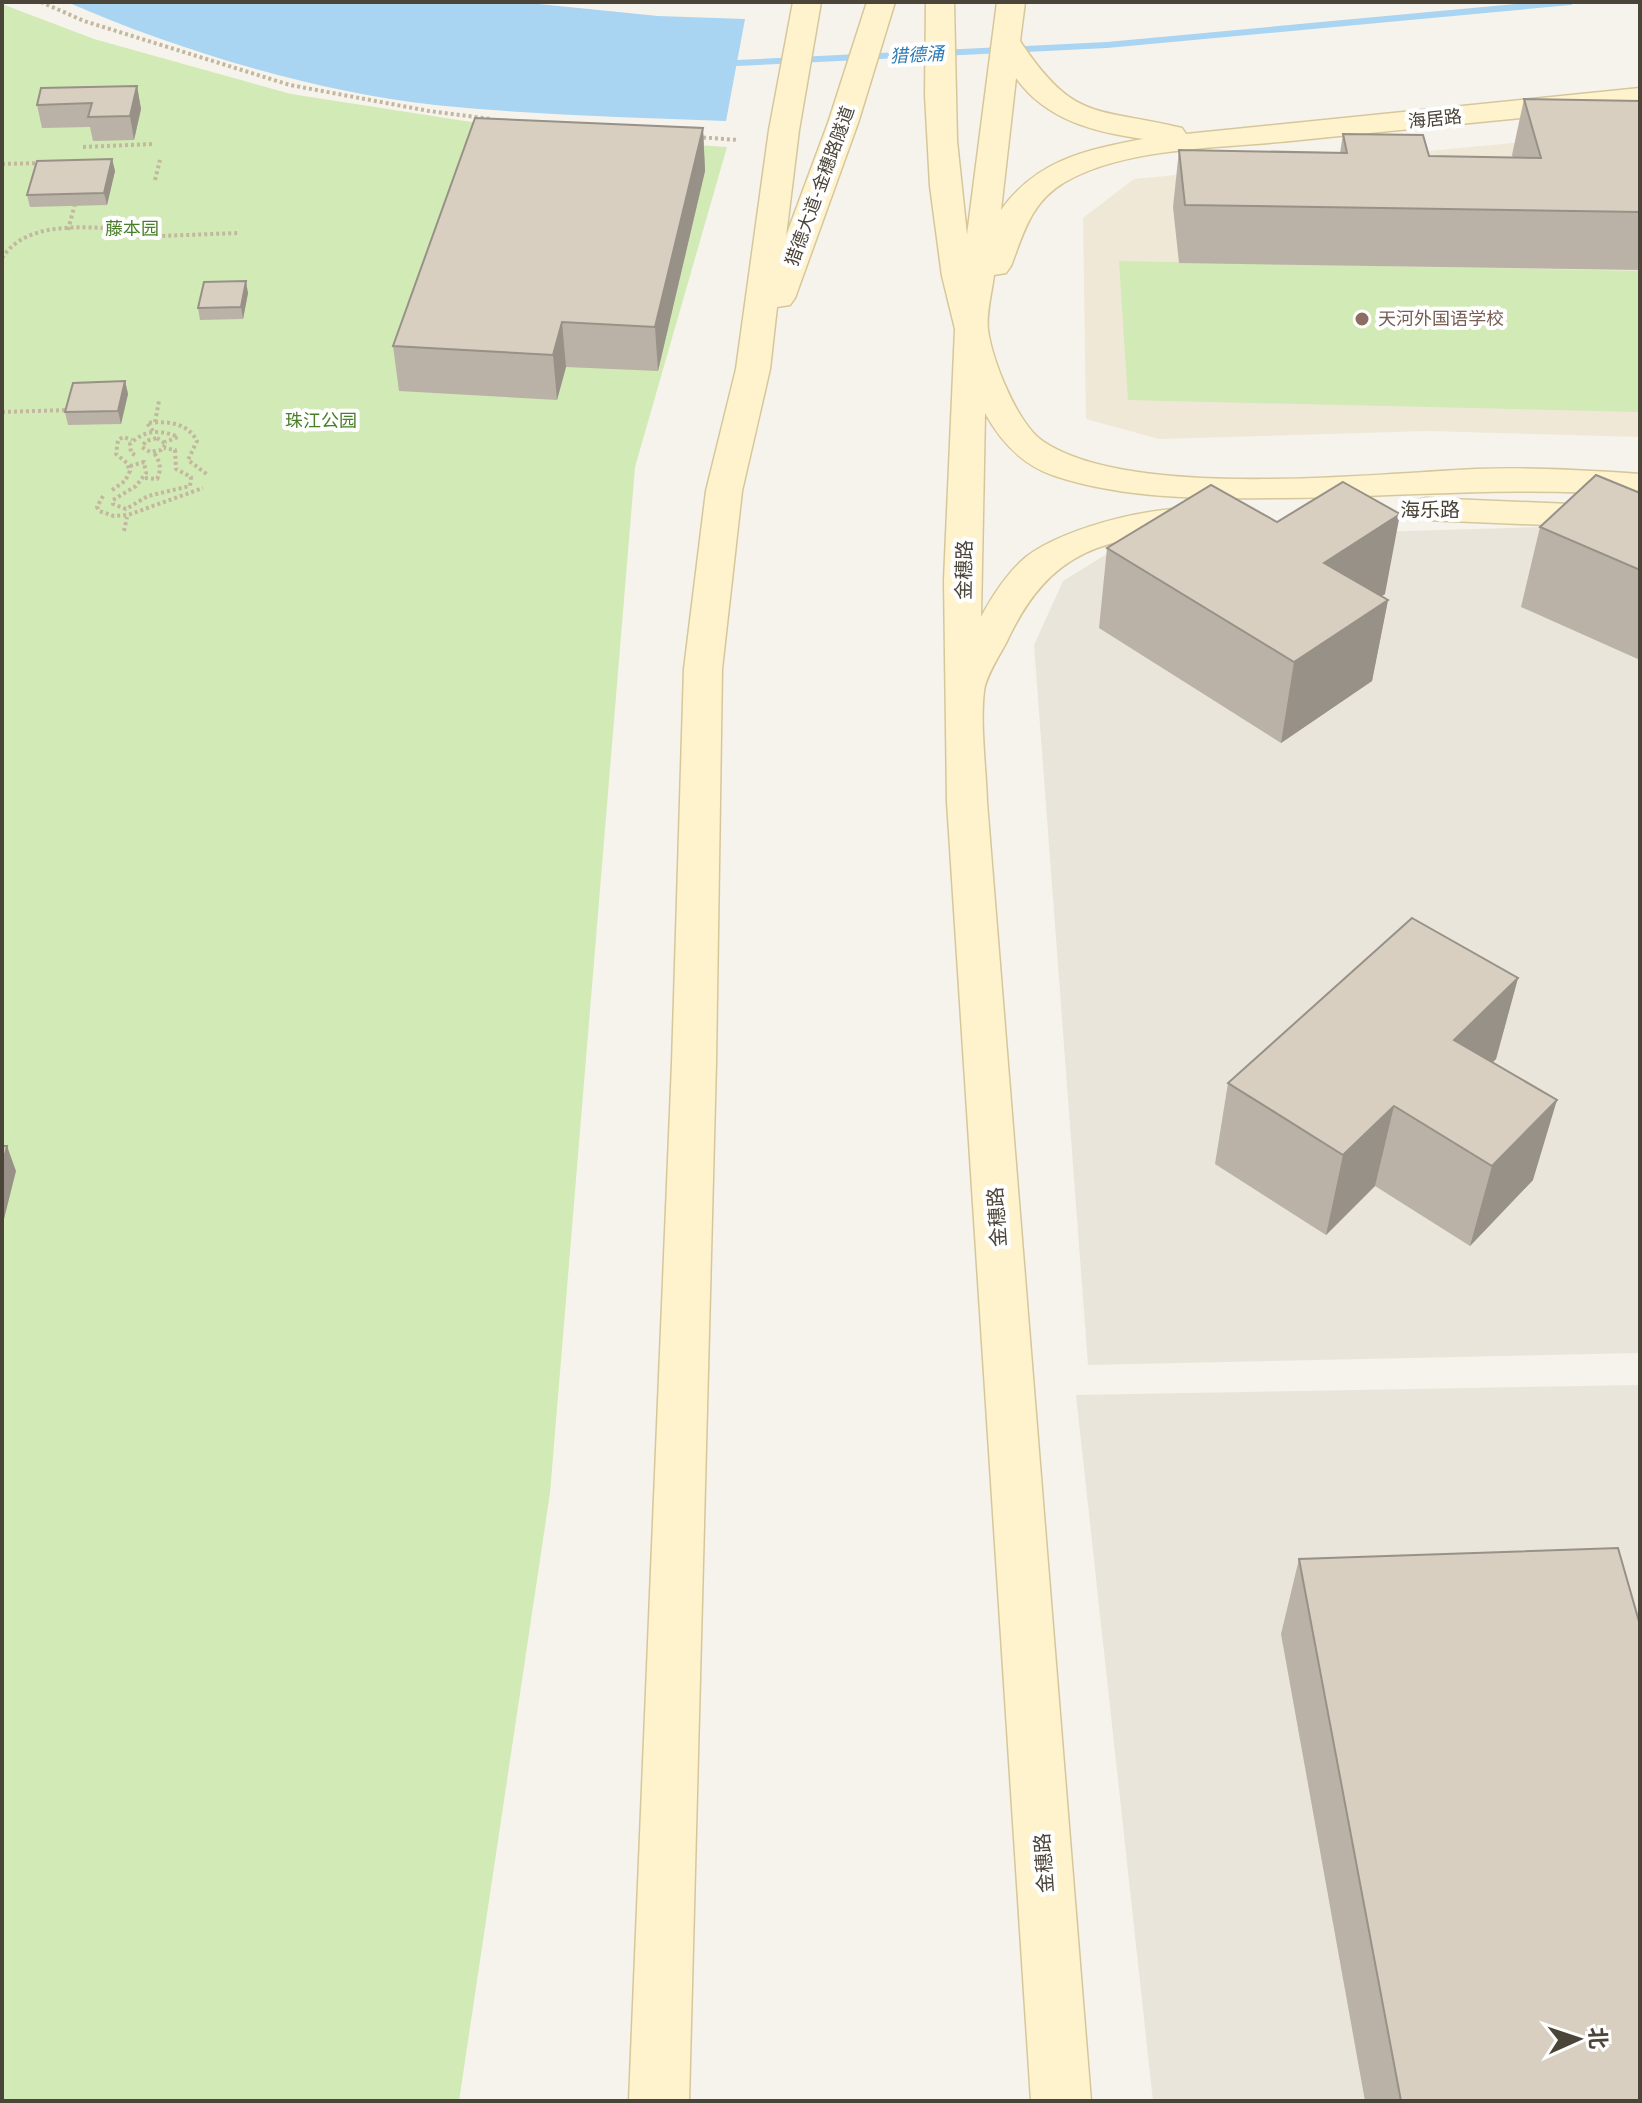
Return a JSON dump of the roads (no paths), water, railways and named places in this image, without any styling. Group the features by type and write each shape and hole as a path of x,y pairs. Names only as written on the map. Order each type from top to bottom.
{"main road":[{"path":"971,331 1011,2"},
{"path":"940,3 946,218 971,331"},
{"name":"猎德大道-金穗路隧道","path":"753,369 843,123 880,6"},
{"path":"659,2101 694,1063 703,669 724,491 753,369 783,138 805,10"},
{"path":"1006,41 1047,95 1075,113 1149,131 1230,138"},
{"name":"海居路","path":"1230,138 1640,97"},
{"path":"971,331 1016,212 1034,190 1079,164 1164,146 1230,138"},
{"name":"海乐路","path":"971,331 992,393 1008,422 1030,449 1059,466 1103,479 1251,488 1480,479 1556,479 1640,485"},
{"name":"金穗路","path":"971,331 962,580 968,817 1061,2101"},
{"name":"海乐路","path":"965,689 998,621 1029,576 1046,559 1077,542 1130,528 1261,514 1372,510 1534,512 1640,518"}],"water":[{"path":"67,2 519,2 658,16 745,19 726,121 508,111 389,99 247,67 154,37"}],"waterway":[{"name":"猎德涌","path":"715,64 1107,45 1571,2"}],"place":[{"name":"天河外国语学校","path":"1362,319"}],"park label":[{"name":"藤本园","path":"132,229"},
{"name":"珠江公园","path":"321,421"}]}
